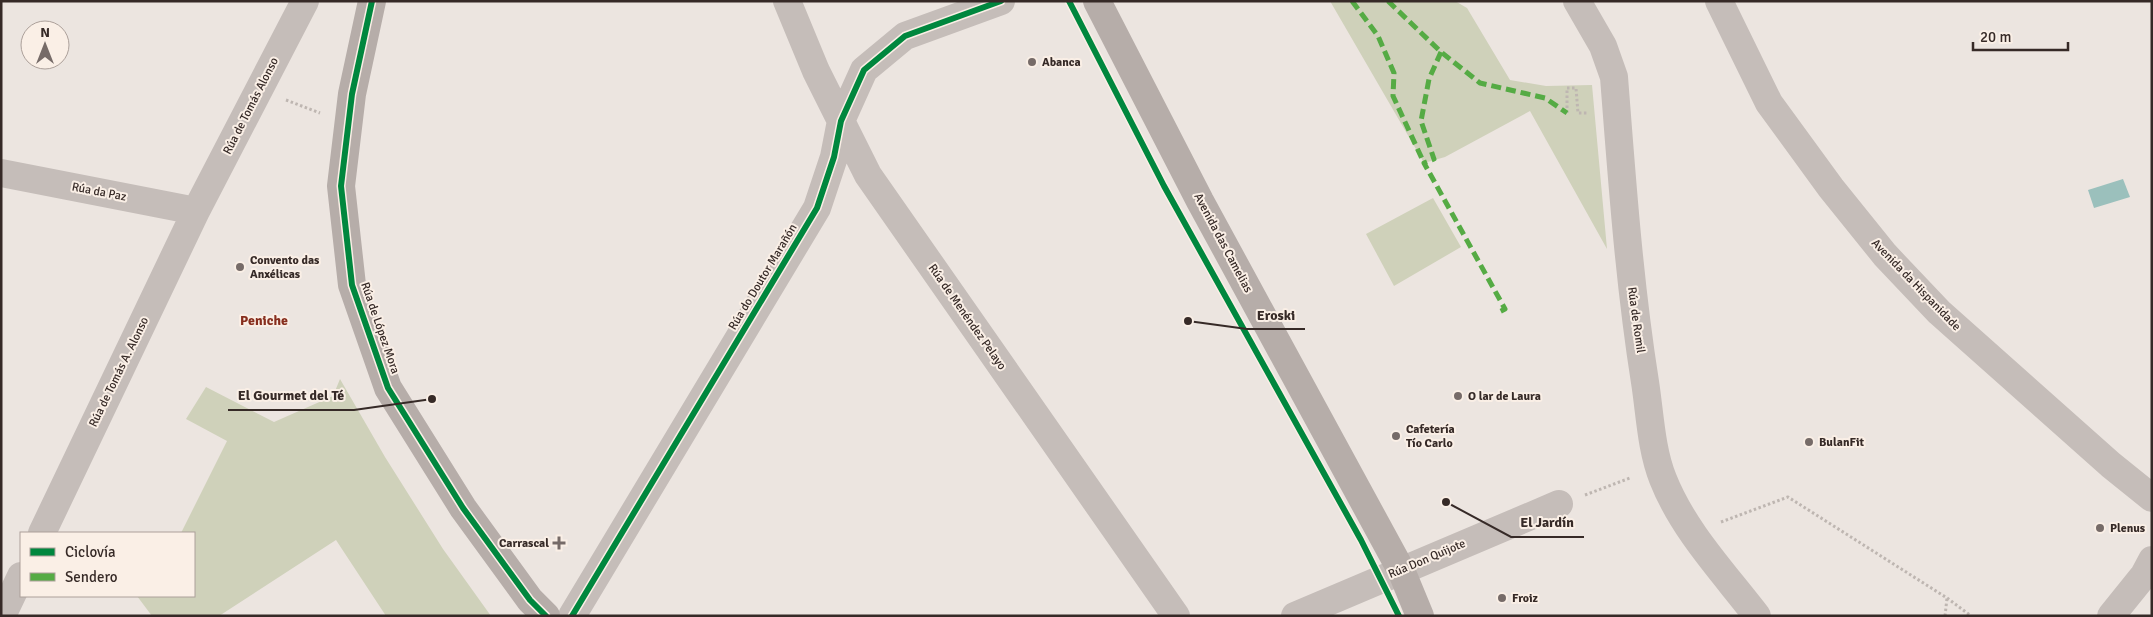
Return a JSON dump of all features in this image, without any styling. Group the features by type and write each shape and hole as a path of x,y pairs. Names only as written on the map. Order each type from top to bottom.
{"main road":[{"name":"Rúa de López Mora","path":"372,1 352,94 341,186 352,285 388,388 463,508 530,600 546,616"},
{"name":"Avenida das Camelias","path":"1097,1 1200,201 1401,570 1420,616"}],"street":[{"name":"Rúa de Tomás Alonso","path":"196,211 305,1"},
{"name":"Rúa de Menéndez Pelayo","path":"787,1 816,71 868,175 1176,616"},
{"name":"Rúa do Doutor Marañón","path":"572,616 817,208 834,157 841,121 864,70 905,36 1000,1"},
{"name":"Rúa de Romil","path":"1577,1 1603,46 1614,77 1634,313 1656,452 1663,479 1696,537 1757,616"},
{"name":"Avenida da Hispanidade","path":"1719,1 1769,103 1831,188 1885,255 1939,312 2152,498"},
{"name":"Rúa da Paz","path":"1,173 196,211"},
{"name":"Rúa de Tomás A. Alonso","path":"42,532 196,211"},
{"name":"Rúa Don Quijote","path":"1296,616 1559,504"},
{"path":"2111,616 2144,576 2152,560"},
{"path":"2,616 20,578"}],"path":[{"path":"1567,113 1567,88 1576,88 1578,113 1595,112"},
{"path":"285,100 327,116"},
{"path":"1559,504 1630,478"},
{"path":"1714,524 1788,497 1947,598 1971,616"},
{"path":"1945,616 1947,598"}],"green space":[{"path":"1330,1 1455,1 1467,8 1510,80 1546,86 1592,85 1607,249 1530,111 1445,157 1424,163"},
{"path":"1433,198 1461,247 1394,286 1366,234"},
{"path":"340,379 385,457 443,549 491,616 386,616 336,540 219,616 152,616 138,597 195,597 195,532 182,532 227,441 186,419 206,387 274,422 333,396"}],"water":[{"path":"2123,179 2130,197 2094,208 2088,190"}],"marked path":[{"path":"1352,1 1378,36 1394,73 1393,96 1424,163"},
{"path":"1388,1 1441,52 1480,83 1545,98 1567,113"},
{"path":"1441,52 1429,79 1421,121 1434,159 1424,163 1505,309 1497,313"}],"cycle path":[{"path":"372,1 352,94 341,186 352,285 388,388 463,508 530,600 546,616"},
{"path":"572,616 817,208 834,157 841,121 864,70 905,36 1001,1"},
{"path":"1069,1 1164,186 1361,540 1399,616"}],"place":[{"name":"Abanca","path":"1032,62"},
{"name":"Convento das Anxélicas","path":"240,267"},
{"name":"Eroski","path":"1188,321"},
{"name":"O lar de Laura","path":"1458,396"},
{"name":"El Gourmet del Té","path":"432,399"},
{"name":"Cafetería Tío Carlo","path":"1396,436"},
{"name":"BulanFit","path":"1809,442"},
{"name":"El Jardín","path":"1446,502"},
{"name":"Plenus","path":"2100,528"},
{"name":"Carrascal","path":"559,543"},
{"name":"Froiz","path":"1502,598"}],"district":[{"name":"Peniche","path":"264,320"}]}
